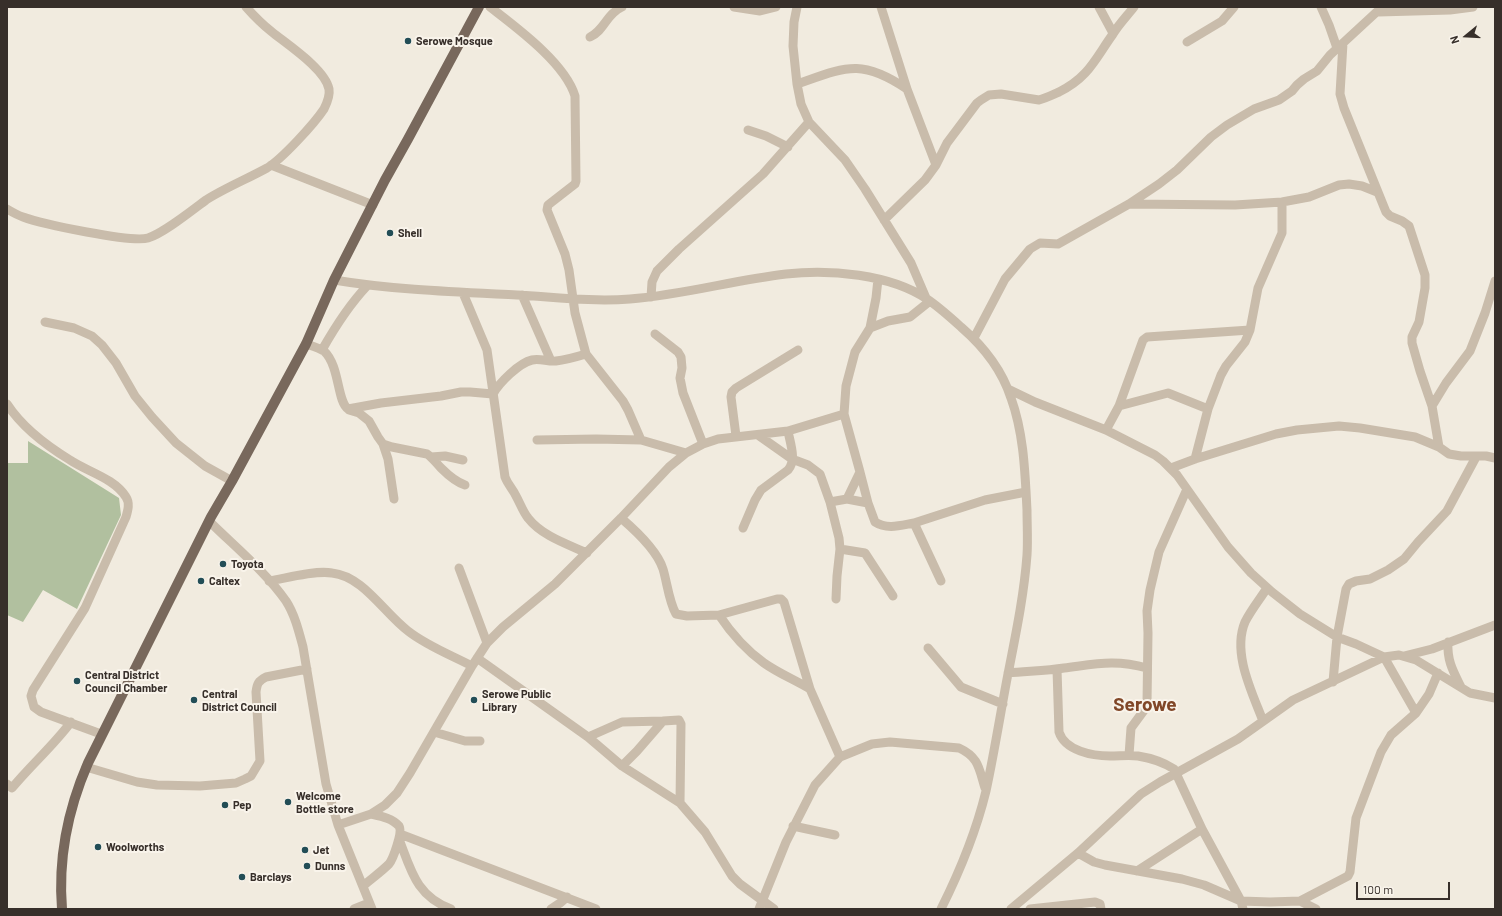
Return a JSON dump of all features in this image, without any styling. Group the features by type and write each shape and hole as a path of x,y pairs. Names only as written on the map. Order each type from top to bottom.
{"main road":[{"path":"62,909 60,888 67,823 77,790 101,734 209,521 306,344 334,280 385,180 479,7"}],"street":[{"path":"7,209 24,217 67,228 114,236 147,239 170,226 207,200 271,165 318,116 324,108 329,91 326,80 320,72 270,31 246,7"},
{"path":"490,7 528,37 549,58 572,88 575,96 576,181 575,184 548,205 547,210 565,254 579,330 586,354 623,401 641,440"},
{"path":"590,37 595,35 600,30 612,12 622,7"},
{"path":"734,7 760,11 776,7"},
{"path":"797,7 794,22 793,46 797,84 801,104 809,122 845,160 911,263 928,300"},
{"path":"881,7 907,88 936,165"},
{"path":"1099,7 1113,33"},
{"path":"884,220 925,180 936,165 948,143 977,103 989,95 1000,94 1039,100 1067,87 1088,71 1113,33 1134,7"},
{"path":"1187,42 1222,21 1234,7"},
{"path":"1320,7 1340,46 1340,94 1351,127 1386,212 1390,216 1409,226 1425,275 1425,288 1420,315 1412,337 1412,343 1432,406 1439,447"},
{"path":"974,338 1005,279 1030,249 1040,243 1058,244 1129,204 1167,178 1211,137 1227,125 1254,109 1286,96 1304,79 1317,71 1340,46 1380,10 1450,10 1473,7"},
{"path":"797,84 844,69 860,67 873,70 889,77 907,88"},
{"path":"651,297 652,282 657,271 679,249 763,174 809,122"},
{"path":"748,130 788,147"},
{"path":"271,165 373,204"},
{"path":"1129,204 1235,204 1282,202 1309,197 1344,184 1362,186 1377,192"},
{"path":"1195,459 1208,409 1221,375 1226,366 1245,342 1250,330 1258,288 1282,233 1282,202"},
{"path":"334,280 367,286 462,293 609,300 651,297 788,274 826,272 878,279 914,292 928,300 974,338 992,360 1008,389 1014,405 1024,458 1027,556 1020,610 986,791 970,845 941,909"},
{"path":"878,279 870,328 855,352 849,371 846,386 844,414 873,519 878,524 889,527 914,523 985,500 1026,492"},
{"path":"322,350 335,328 367,286"},
{"path":"1432,406 1450,376 1470,351 1494,286"},
{"path":"462,293 487,350 492,374 493,394 505,477 509,486 516,495 526,516 540,529 587,553"},
{"path":"522,295 551,361"},
{"path":"870,328 888,321 910,317 928,300"},
{"path":"45,322 74,328 92,336 102,345 116,363 135,396 176,443 206,466 232,481"},
{"path":"1106,430 1119,406 1141,344 1147,337 1250,330"},
{"path":"655,334 678,352 680,356 682,368 680,378 683,393 703,444"},
{"path":"306,344 322,350 325,353 336,373 343,403 348,409 359,413 369,421 383,444 388,459 394,499"},
{"path":"736,436 731,397 732,392 736,388 798,350"},
{"path":"493,394 501,383 522,364 539,359 551,361 564,360 586,354"},
{"path":"1008,389 1035,402 1106,430 1155,455 1171,468 1228,547 1267,588 1300,614 1337,638 1356,644 1384,657 1416,713"},
{"path":"348,409 461,392 493,394"},
{"path":"1119,406 1168,393 1208,409"},
{"path":"7,404 31,432 71,461 121,490 127,498 129,507 126,517 85,608 32,690 31,696 34,707 41,712 101,734"},
{"path":"338,825 371,814 397,793 487,643 587,553 669,467 686,453 703,444 718,439 788,431 844,414"},
{"path":"1171,468 1276,434 1297,430 1339,426 1415,437 1439,447 1449,454 1476,457 1486,456 1495,458"},
{"path":"743,528 761,490 788,470 791,466 792,458 788,431"},
{"path":"758,435 792,458 808,465 820,474 830,502 838,532 840,549 836,599"},
{"path":"537,440 641,440 686,453"},
{"path":"383,444 431,457 445,456 463,460"},
{"path":"431,457 442,470 452,478 465,485"},
{"path":"1333,682 1337,638 1343,598 1349,584 1370,579 1388,570 1404,558 1447,511 1476,457"},
{"path":"848,499 860,472"},
{"path":"1129,755 1131,728 1147,707 1147,610 1157,559 1187,489"},
{"path":"830,502 848,499 868,503"},
{"path":"621,518 657,556 662,567 676,614 687,616 719,615 777,599 781,599 784,602 810,689 840,757"},
{"path":"209,521 269,581 287,602 292,613 299,633 307,669 326,784 338,825 371,906 354,909"},
{"path":"914,523 941,581"},
{"path":"840,549 865,553 893,596"},
{"path":"459,568 487,643"},
{"path":"269,581 321,573 333,573 348,577 358,584 408,632 472,666"},
{"path":"1263,721 1243,667 1241,639 1246,622 1267,588"},
{"path":"719,615 736,638 752,654 764,663 810,689"},
{"path":"1404,656 1432,649 1495,625"},
{"path":"1480,630 1495,629"},
{"path":"1448,642 1447,654 1450,665 1462,688"},
{"path":"928,648 961,687 1003,704"},
{"path":"1012,909 1078,853 1141,794 1238,739 1293,700 1384,657 1391,655 1404,656 1416,660 1470,693 1495,698"},
{"path":"477,658 588,737 622,766 680,803 705,832 732,876 760,905 774,909"},
{"path":"1008,673 1057,669 1111,662 1147,668"},
{"path":"86,767 138,782 163,786 206,786 236,783 252,776 260,761 256,692 257,684 260,680 266,677 307,669"},
{"path":"1057,669 1059,732 1063,741 1074,748 1093,754 1109,756 1129,755 1150,758 1174,769 1202,829 1242,905"},
{"path":"1078,853 1094,862 1182,879 1204,885 1242,905 1300,901 1348,876 1350,872 1356,818 1381,752 1391,735 1416,713 1429,694 1438,673"},
{"path":"588,737 622,722 679,720 682,724 680,803"},
{"path":"622,766 663,721"},
{"path":"7,784 12,788 55,742 71,722"},
{"path":"434,732 464,741 480,741"},
{"path":"760,905 793,826 815,785 840,757 881,742 959,748 968,752 974,758 986,791"},
{"path":"363,886 390,863 399,836 399,826 394,822 388,818 371,814"},
{"path":"793,826 835,836"},
{"path":"1137,871 1202,829"},
{"path":"399,836 596,909"},
{"path":"399,836 418,886 434,901 451,909"},
{"path":"550,909 560,904 567,897"},
{"path":"1300,901 1316,909"},
{"path":"1030,909 1098,902 1101,909"}],"green space":[{"path":"28,441 119,498 121,515 77,609 43,590 23,622 7,615 7,463 28,463"}],"place":[{"name":"Serowe Mosque","path":"408,41"},
{"name":"Shell","path":"390,233"},
{"name":"Toyota","path":"223,564"},
{"name":"Caltex","path":"201,581"},
{"name":"Central District Council Chamber","path":"77,681"},
{"name":"Central District Council","path":"194,700"},
{"name":"Serowe Public Library","path":"474,700"},
{"name":"Welcome Bottle store","path":"288,802"},
{"name":"Pep","path":"225,805"},
{"name":"Woolworths","path":"98,847"},
{"name":"Jet","path":"305,850"},
{"name":"Dunns","path":"307,866"},
{"name":"Barclays","path":"242,877"}],"district":[{"name":"Serowe","path":"1145,705"}]}
